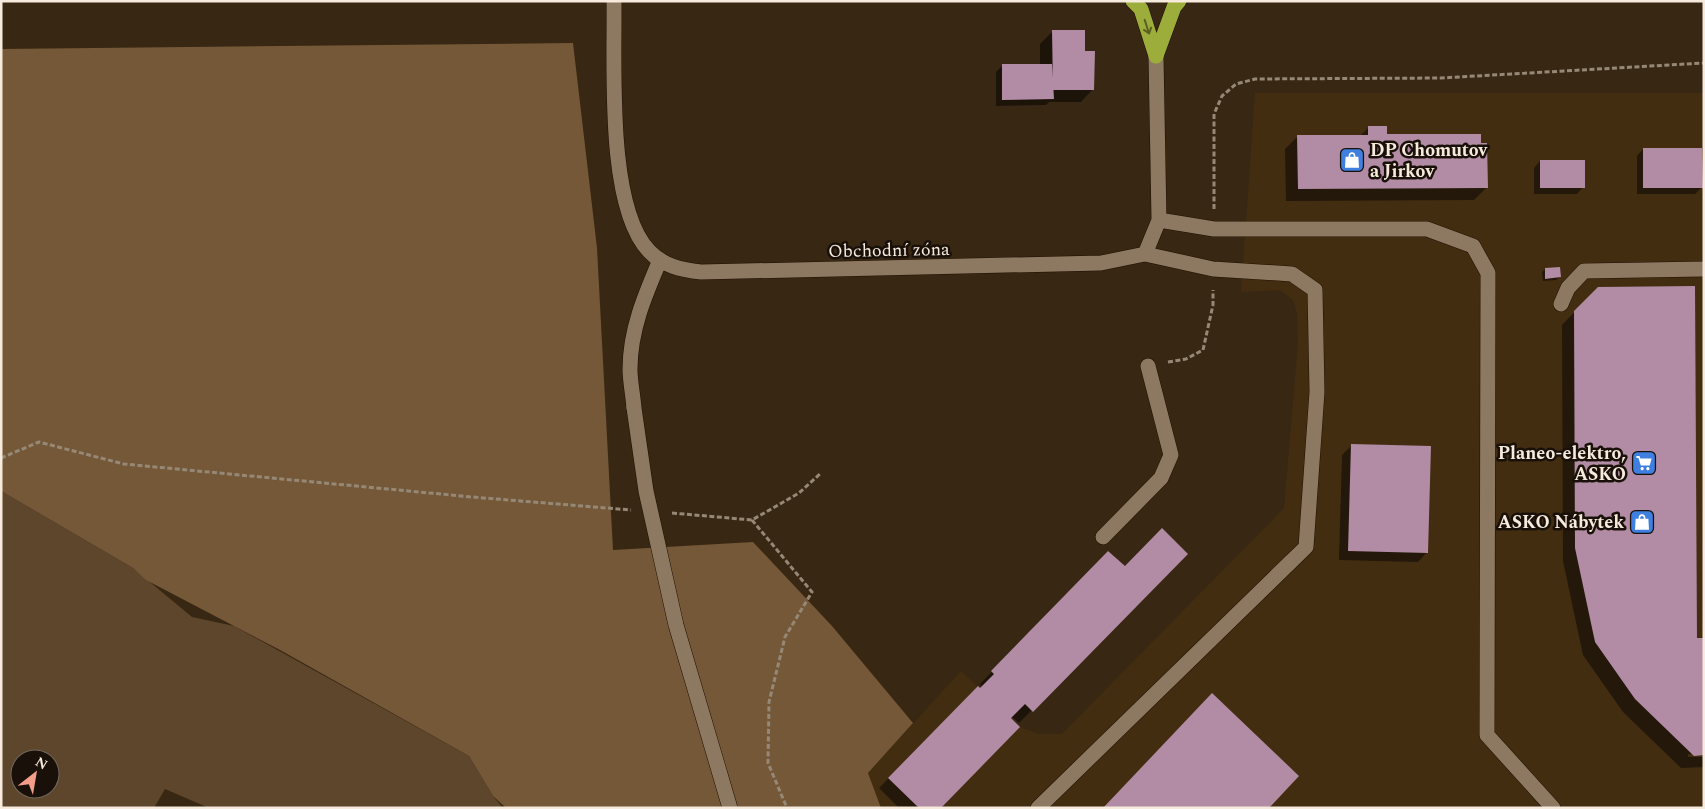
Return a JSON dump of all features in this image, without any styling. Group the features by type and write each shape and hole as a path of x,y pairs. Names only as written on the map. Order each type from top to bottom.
{"highway":[{"path":"1133,1 1141,9 1156,56"},
{"path":"1156,56 1174,7 1179,1"}],"street":[{"name":"Obchodní zóna","path":"614,1 618,154 622,185 635,228 649,251 660,260 685,270 701,272 1101,263 1145,254"},
{"path":"1038,808 1306,547 1317,392 1315,290 1292,274 1213,269 1145,254 1159,220 1156,56"},
{"path":"1159,220 1214,229 1428,229 1473,246 1488,273 1487,735 1552,808"},
{"path":"660,260 640,306 632,342 630,369 634,408 646,490 676,625 730,808"},
{"path":"1561,304 1568,288 1584,271 1704,269"},
{"path":"1104,537 1162,478 1171,455 1148,366"}],"path":[{"path":"1214,229 1214,114 1222,96 1236,84 1255,79 1441,78 1704,63"},
{"path":"1148,366 1186,359 1203,350 1213,305 1213,269"},
{"path":"1,458 39,442 124,464 472,497 636,510"},
{"path":"665,513 752,520 799,493 821,473"},
{"path":"752,520 812,592 785,638 769,702 768,763 787,808"}],"shaded area":[{"path":"573,43 597,248 613,550 753,542 832,626 913,723 868,773 881,808 506,808 493,796 469,756 280,650 146,580 133,568 1,491 1,49"},
{"path":"1255,93 1704,93 1704,808 881,808 868,773 961,671 1020,727 1039,734 1062,734 1284,508 1298,343 1297,313 1293,300 1280,290 1241,292"},
{"path":"1,491 133,568 192,617 234,626 469,756 493,796 503,808 209,808 165,789 154,808 1,808"}],"building":[{"path":"1052,30 1085,30 1085,51 1095,51 1094,90 1053,90"},
{"path":"1002,64 1052,64 1054,99 1002,100"},
{"path":"1368,126 1387,126 1387,134 1481,134 1481,143 1487,143 1488,188 1298,189 1297,135 1368,135"},
{"path":"1643,148 1702,148 1703,188 1643,188"},
{"path":"1540,160 1585,160 1585,188 1540,188"},
{"path":"1560,267 1561,277 1545,279 1545,268"},
{"path":"1695,286 1697,638 1704,638 1704,755 1694,756 1635,699 1595,642 1575,548 1574,311 1598,287"},
{"path":"1351,444 1431,446 1428,553 1348,551"},
{"path":"1162,528 1188,554 1033,712 1025,704 1011,718 1020,727 941,808 919,808 888,778 978,686 980,688 994,674 991,671 1108,551 1125,566"},
{"path":"1212,693 1299,776 1269,808 1103,808"}],"place":[{"name":"DP Chomutov a Jirkov","path":"1352,160"},
{"name":"Planeo-elektro, ASKO","path":"1644,463"},
{"name":"ASKO Nábytek","path":"1642,522"}]}
